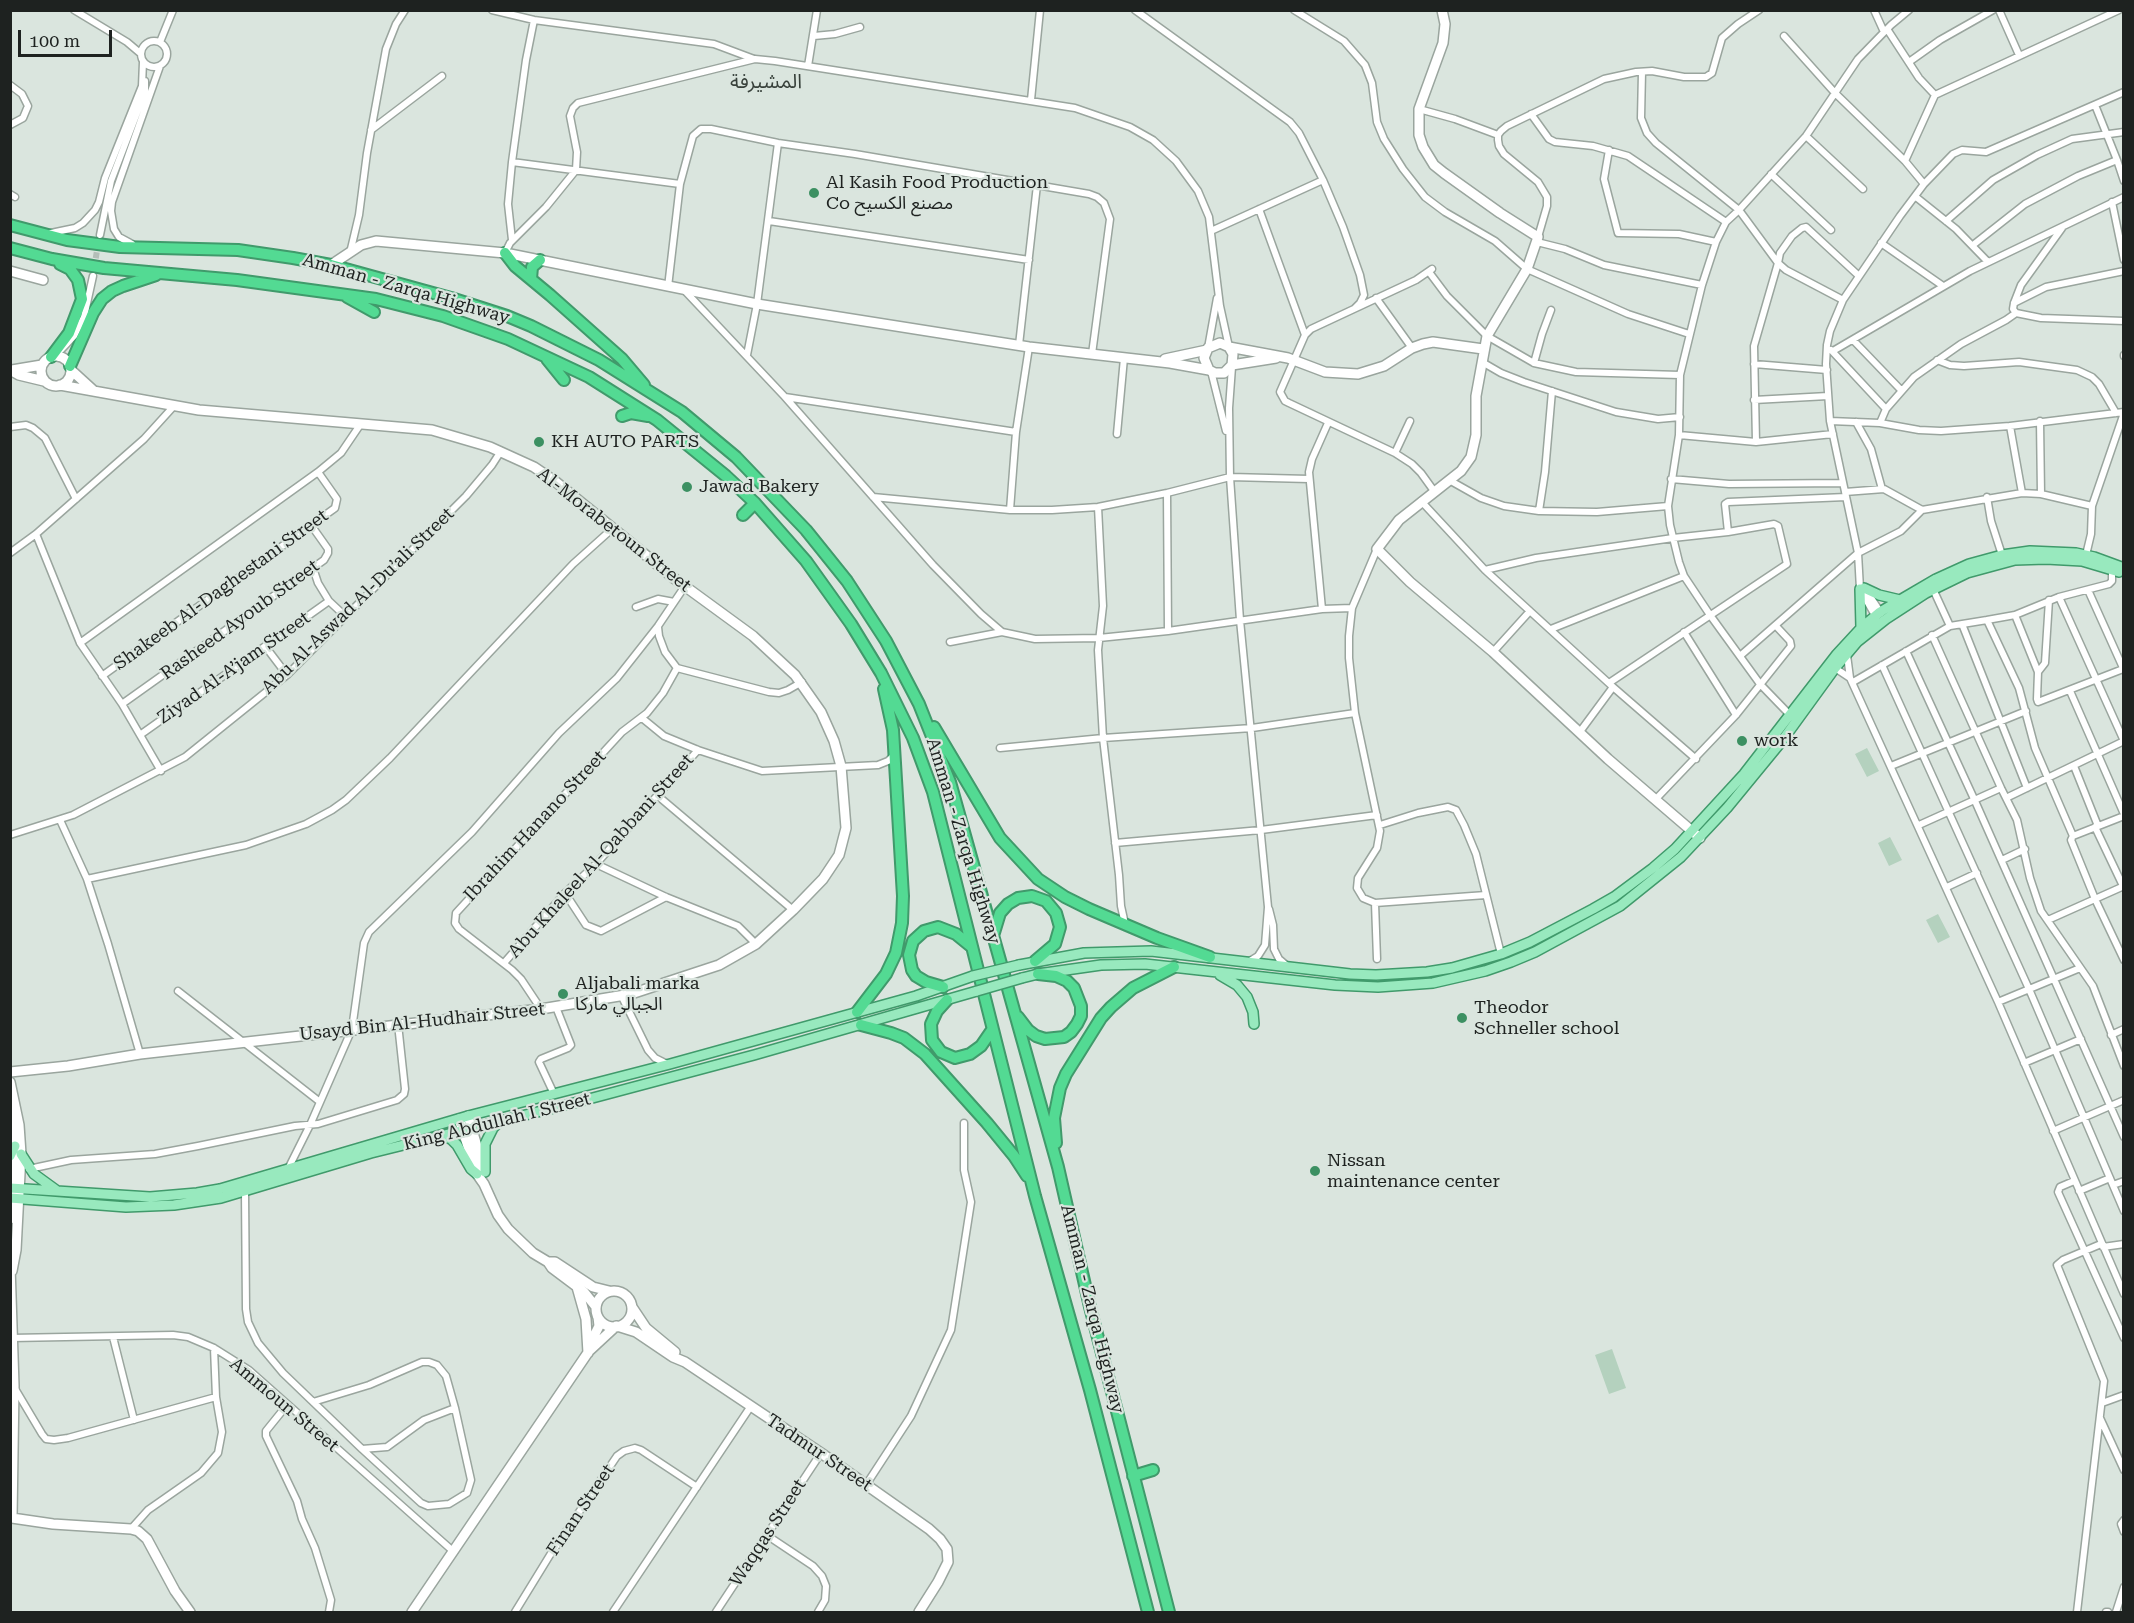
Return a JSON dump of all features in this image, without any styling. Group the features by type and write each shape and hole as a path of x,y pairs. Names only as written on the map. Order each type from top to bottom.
{"highway":[{"name":"Amman - Zarqa Highway","path":"10,225 90,243 275,254 331,265 451,298 523,322 592,356 682,412 719,441 753,473 806,530 834,564 873,620 898,663 918,704 950,782 1058,1167 1079,1264 1169,1612"},
{"name":"Amman - Zarqa Highway","path":"10,248 52,259 104,268 342,293 376,299 476,326 539,352 606,387 657,420 726,476 755,503 806,561 828,589 878,669 901,713 926,774 943,829 1032,1183 1084,1368 1148,1612"},
{"path":"505,253 515,266 622,359 648,390"},
{"path":"52,259 70,269 74,274 81,286 82,299 69,333 53,356"},
{"path":"531,279 532,267 540,260"},
{"path":"70,367 93,313 102,299 123,286 164,273"},
{"path":"342,293 374,312"},
{"path":"539,352 551,363 564,381"},
{"path":"622,416 637,413 657,420"},
{"path":"743,515 755,503"},
{"path":"857,1011 886,974 896,953 901,934 903,896 894,755 889,708 878,669"},
{"path":"918,704 943,741 1000,838 1038,879 1054,890 1108,917 1210,957"},
{"path":"993,936 1000,914 1008,904 1025,896 1040,898 1056,913 1060,927 1055,944 1035,961"},
{"path":"943,987 926,982 916,976 912,970 909,955 913,941 924,931 938,927 956,934 972,947"},
{"path":"1058,1167 1054,1118 1056,1103 1066,1074 1101,1018 1111,1007 1133,988 1174,967"},
{"path":"1013,1010 1029,1030 1045,1039 1054,1040 1064,1037 1077,1024 1081,1016 1081,1006 1074,988 1067,981 1056,976 1038,974"},
{"path":"947,1000 937,1011 931,1024 932,1040 941,1052 955,1058 970,1054 981,1046 992,1030"},
{"path":"861,1025 904,1038 924,1053 1000,1139 1032,1183"},
{"path":"1133,1476 1153,1470"}],"main road":[{"path":"1880,618 1900,600 1936,579 1969,564 2002,555 2030,551 2086,555 2124,568"},
{"path":"1880,618 1967,573 2015,560 2082,561 2124,574"},
{"path":"1861,628 1861,587 1879,596 1900,600"},
{"name":"King Abdullah I Street","path":"14,1194 61,1192 126,1197 174,1196 244,1187 287,1169 369,1143 670,1065 943,987 973,976 1035,961 1084,953 1151,951 1350,974 1401,974 1452,968 1501,954 1530,942 1614,897 1653,868 1692,831 1744,774 1837,654 1861,628 1880,618"},
{"name":"King Abdullah I Street","path":"14,1194 60,1203 150,1207 198,1202 244,1187 371,1153 570,1104 754,1055 1038,974 1123,964 1174,967 1335,985 1378,987 1424,984 1459,978 1494,968 1535,952 1620,906 1660,876 1700,838 1782,741 1835,668 1880,618"},
{"path":"1614,897 1620,906"},
{"path":"1264,978 1266,965"},
{"path":"1210,971 1232,981 1244,993 1251,1006 1254,1024"},
{"path":"751,1042 754,1055"},
{"path":"440,1136 451,1139 471,1170 481,1173 485,1144 490,1133 501,1120"},
{"path":"10,1156 18,1150 29,1169 38,1178 61,1192"}],"street":[{"path":"74,10 127,42 140,53 144,78 145,92 111,181 100,235"},
{"path":"160,42 173,10"},
{"path":"358,273 350,253 359,215 371,130 386,49 396,24 405,10"},
{"path":"492,10 534,20 714,44 755,59 1075,108 1130,127 1153,140 1176,161 1198,191 1209,217 1218,292 1229,347 1234,358 1229,408 1230,477 1240,620 1268,908 1265,945 1258,956 1247,962"},
{"path":"808,66 817,10"},
{"path":"1031,100 1040,10"},
{"path":"1135,10 1290,122 1299,132 1343,227 1364,289 1362,301 1355,308"},
{"path":"1294,10 1344,41 1365,65 1372,83 1377,122 1384,139 1403,169 1425,197 1445,212 1495,241 1527,269 1628,314 1689,334"},
{"path":"1442,10 1445,24 1443,43 1419,109 1419,135 1422,147 1434,165 1538,240 1604,265 1702,285"},
{"path":"1498,135 1507,126 1604,79 1642,72 1706,77 1712,73 1722,38 1759,10"},
{"path":"1874,10 1923,83 1935,96"},
{"path":"1790,715 1760,684 1684,576 1673,538 1668,506 1679,435 1680,375 1702,285 1716,242 1726,222 1806,136 1858,58 1909,10"},
{"path":"1909,62 1993,10"},
{"path":"1999,10 2019,55"},
{"path":"1905,161 1935,96 2105,14 2119,10"},
{"path":"512,240 508,204 512,162 534,20"},
{"path":"814,36 836,34 860,27"},
{"path":"1784,36 1835,93 1905,161 1924,184"},
{"path":"127,42 160,42 167,53 167,58 160,66 117,183 111,211 119,237 144,248"},
{"path":"140,53 147,42"},
{"path":"505,253 512,240 546,207 576,170 577,152 570,116 578,103 755,59"},
{"path":"142,62 152,68 160,66"},
{"path":"1642,72 1641,117 1651,138 1739,210 1778,263 1796,277 1843,300"},
{"path":"371,130 442,76"},
{"path":"42,234 75,228 95,210 144,78"},
{"path":"133,124 157,78"},
{"path":"10,85 22,94 27,106 23,118 10,124"},
{"path":"1880,618 1861,587 1858,553 1830,421 1827,345 1830,331 1843,300 1924,184 1957,151 1986,152 2124,92"},
{"path":"2095,105 2124,181"},
{"path":"1419,109 1498,135"},
{"path":"1530,114 1555,142 1593,146 1636,160 1726,222"},
{"path":"668,287 680,183 693,136 701,129 711,129 778,143 1089,194 1104,203 1110,219 1092,354"},
{"path":"1946,221 1993,180 2021,163 2072,139 2124,132"},
{"path":"1486,895 1375,903 1359,894 1356,883 1377,848 1380,825 1355,713 1349,658 1352,608 1377,549 1389,530 1465,466 1474,450 1476,396 1483,349 1487,336 1527,269 1538,240 1547,206 1547,197 1543,188 1504,154 1499,146 1498,135"},
{"path":"1806,136 1863,189"},
{"path":"747,355 770,221 778,143"},
{"path":"1610,150 1605,179 1618,233 1679,234 1716,242"},
{"path":"1972,245 2025,204 2078,176 2116,160"},
{"path":"512,162 680,183"},
{"path":"1771,174 1831,230"},
{"path":"1211,231 1323,180"},
{"path":"1010,510 1037,185"},
{"path":"1916,196 1946,221 1988,262"},
{"path":"1833,351 1988,262 2124,197"},
{"path":"2112,202 2124,260"},
{"path":"1259,209 1305,334"},
{"path":"770,221 1029,260"},
{"path":"1756,442 1754,364 1756,335 1780,253 1802,228 1806,227 1858,276"},
{"path":"2063,228 2026,277 2013,309 2019,315 2041,318 2124,321"},
{"path":"331,265 366,243 376,241 505,253 757,304 1024,346 1156,361 1224,373 1232,366 1291,359"},
{"path":"1881,243 1943,286"},
{"path":"1434,491 1417,469 1395,453 1285,401 1280,392 1291,359 1305,334 1321,323 1416,280 1430,270 1447,296 1487,336 1534,363 1576,372 1680,375"},
{"path":"10,271 43,280"},
{"path":"2014,303 2046,287 2124,271"},
{"path":"11,370 19,375 54,386 60,386 68,380 74,336 87,307 93,276"},
{"path":"684,290 747,355 933,565 1002,633"},
{"path":"1218,292 1204,358 1217,391 1229,447"},
{"path":"1376,298 1412,348"},
{"path":"1534,363 1551,310"},
{"path":"1880,423 1886,409 1914,377 1937,360 2016,313"},
{"path":"11,370 42,365 74,336"},
{"path":"1853,340 1901,390"},
{"path":"1156,361 1207,349 1211,345 1220,343 1229,347 1291,359 1325,372 1358,374 1384,366 1412,348 1433,342 1483,349"},
{"path":"1827,345 1886,409"},
{"path":"53,356 60,357 94,392"},
{"path":"1117,434 1124,358"},
{"path":"1937,360 1964,366 2019,362 2077,370 2092,377 2099,384 2121,413 2092,506 2091,534 2086,555"},
{"path":"1482,362 1501,373 1552,392 1627,415 1658,419 1680,417"},
{"path":"1754,364 1827,370"},
{"path":"42,365 44,381"},
{"name":"Al-Morabetoun Street","path":"60,386 173,407 432,430 501,451 534,467 556,482 685,586 753,636 788,667 802,682 828,726 841,766"},
{"path":"1539,512 1552,392"},
{"path":"1754,400 1828,396"},
{"path":"784,397 1016,432"},
{"path":"10,553 36,534 144,440 173,407"},
{"path":"1830,421 1880,423 1919,430 1941,431 2010,426 2121,413"},
{"path":"1395,453 1410,421"},
{"path":"2040,421 2041,494"},
{"path":"1856,422 1871,450 1882,489"},
{"path":"1322,609 1309,479 1312,459 1328,423"},
{"path":"10,427 26,425 45,438 76,499"},
{"path":"80,643 318,472 341,453 360,425"},
{"path":"2010,426 2022,493"},
{"path":"1679,435 1756,442 1833,434"},
{"path":"2116,435 2124,438"},
{"name":"Abu Al-Aswad Al-Du’ali Street","path":"10,835 60,820 185,757 287,675 466,496 501,451"},
{"name":"Shakeeb Al-Daghestani Street","path":"102,676 335,508 338,502 318,472"},
{"path":"873,497 1010,510 1098,507 1230,477 1309,479"},
{"path":"1671,479 1729,484 1843,483"},
{"path":"1449,480 1481,498 1504,506 1539,512 1597,512 1668,506"},
{"path":"1728,532 1725,504 1728,502 1846,494 1882,489 1922,510"},
{"path":"1167,493 1168,631"},
{"path":"1740,656 1858,553 1901,531 1922,510 1987,497 2022,493 2041,494 2092,506"},
{"path":"1987,497 1991,521 2002,555"},
{"path":"1421,501 1485,570 1696,759"},
{"path":"1098,507 1103,606 1099,638 1103,738 1119,874 1120,906 1125,924"},
{"name":"Rasheed Ayoub Street","path":"122,704 324,560 328,553 326,546 310,525"},
{"path":"1485,570 1536,558 1777,525 1787,562 1611,685 1579,733"},
{"path":"87,879 246,845 306,824 332,810 346,800 390,758 573,564 612,529"},
{"path":"36,534 80,643 122,704 161,771"},
{"path":"1377,549 1410,582 1493,652 1579,733 1700,838"},
{"path":"313,568 318,583 329,601 345,616"},
{"path":"1852,680 1950,626 2014,615 2049,600 2111,583 2112,570"},
{"path":"1551,629 1684,576"},
{"path":"287,1169 352,1029 364,943 369,932 493,810 560,733 617,678 658,626 685,586"},
{"path":"1933,589 1950,626"},
{"path":"2014,615 2038,672 2038,702 2123,670 2088,590"},
{"path":"2006,798 2124,741 2059,597"},
{"path":"636,607 658,598 674,602"},
{"path":"2038,672 2045,663 2049,600"},
{"name":"Ziyad Al-A’jam Street","path":"140,735 329,601"},
{"path":"950,642 1002,633 1035,639 1099,638 1168,631 1322,609 1352,608"},
{"path":"1493,652 1530,611"},
{"path":"1988,620 2019,688 2035,748 2073,836 2071,842 2123,959"},
{"path":"1962,624 2027,788"},
{"path":"658,626 661,644 677,668 769,692 788,690 802,682"},
{"path":"1655,800 1736,715 1791,645 1776,626"},
{"path":"1684,632 1736,715"},
{"path":"1932,635 1974,731 2017,820 2030,878 2041,910 2093,986 2124,1066"},
{"path":"265,646 287,675"},
{"path":"1906,651 2002,860 2124,1137"},
{"path":"1847,655 1852,680 1998,1002 2124,1294"},
{"path":"1882,665 2029,989 2124,1211"},
{"name":"Ibrahim Hanano Street","path":"541,1009 521,979 459,929 455,923 456,913 615,740 642,718 663,693 677,668"},
{"path":"1835,668 1852,680"},
{"path":"2070,691 2124,815 2073,836"},
{"path":"1892,765 2026,711"},
{"path":"1000,748 1103,738 1252,728 1355,713"},
{"path":"642,718 664,736 762,771 878,765 888,761 894,755"},
{"name":"Abu Khaleel Al-Qabbani Street","path":"504,963 565,893 596,864 698,750"},
{"path":"878,765 895,775"},
{"name":"Usayd Bin Al-Hudhair Street","path":"10,1072 68,1066 140,1054 541,1009 622,997 720,965 756,944 793,910 823,879 838,855 844,840 846,817 841,766"},
{"path":"2048,920 2123,887 2074,766"},
{"path":"1919,825 2001,788"},
{"path":"658,796 793,910"},
{"path":"1380,825 1418,813 1448,807 1456,810 1472,841 1501,954"},
{"path":"1115,843 1261,830 1377,815"},
{"path":"60,820 87,879 140,1054"},
{"path":"2002,860 2025,849"},
{"path":"596,864 666,897 738,926 756,944"},
{"path":"1947,887 1977,873"},
{"path":"565,893 586,925 601,931 666,897"},
{"path":"1375,903 1377,959"},
{"path":"1108,917 1120,906"},
{"path":"1268,908 1272,918 1276,952 1282,962 1292,967"},
{"path":"2027,918 2041,910"},
{"path":"1998,1002 2080,968"},
{"path":"178,991 320,1102"},
{"path":"622,997 648,1050 655,1058 670,1065"},
{"path":"554,1094 539,1062 571,1045 556,1006"},
{"path":"29,1169 84,1158 155,1154 309,1125 394,1101 402,1096 405,1086 398,1024"},
{"path":"2111,1035 2124,1029"},
{"path":"2024,1063 2081,1039"},
{"path":"645,1071 649,1062 648,1050"},
{"path":"10,1082 19,1125 10,1219"},
{"path":"2053,1131 2124,1100"},
{"path":"10,1113 18,1150"},
{"path":"463,1117 484,1184 498,1215 508,1229 588,1296 606,1324 617,1326"},
{"path":"866,1485 911,1416 951,1330 970,1209 970,1194 964,1170 964,1123"},
{"path":"2074,1180 2060,1187 2058,1192 2124,1338"},
{"path":"2079,1191 2124,1181"},
{"path":"244,1187 248,1322 258,1343 283,1373 313,1402 362,1449 422,1503 429,1506 449,1504 467,1493 471,1480 455,1408 446,1376 437,1365 429,1362 411,1366 369,1385 313,1402"},
{"path":"11,1274 16,1250 14,1194"},
{"path":"2077,1612 2104,1380 2057,1265 2085,1251 2102,1246 2124,1244"},
{"path":"412,1612 588,1352 617,1326 627,1321 632,1312 628,1298 624,1294 593,1287 555,1262 548,1262"},
{"path":"10,1266 14,1386 11,1518 138,1531 147,1539 175,1591 190,1612"},
{"path":"577,1287 586,1319 588,1352"},
{"path":"588,1352 589,1344 598,1326 597,1312 600,1298 611,1291"},
{"name":"Tadmur Street","path":"632,1307 646,1328 685,1362"},
{"name":"Tadmur Street","path":"617,1326 636,1332 685,1362 929,1528 947,1549 948,1562 919,1612"},
{"name":"Ammoun Street","path":"11,1338 182,1336 214,1348 249,1370 454,1552"},
{"path":"113,1337 134,1420"},
{"path":"131,1529 148,1510 201,1473 218,1453 222,1432 216,1397 214,1348"},
{"path":"14,1386 46,1439 54,1440 216,1397"},
{"path":"2102,1403 2122,1396 2124,1404"},
{"path":"287,1404 266,1431 266,1436 297,1501 315,1548 331,1600 329,1612"},
{"path":"613,1612 751,1406"},
{"path":"362,1449 387,1447 424,1420 455,1408"},
{"path":"2100,1417 2124,1470"},
{"name":"Finan Street","path":"515,1612 550,1555 617,1456 624,1451 635,1448 640,1450 697,1487"},
{"name":"Waqqas Street","path":"716,1612 821,1453"},
{"path":"2124,1520 2121,1524 2124,1532"},
{"path":"768,1536 813,1566 822,1576 826,1586 825,1600 818,1612"},
{"path":"2116,1612 2124,1587"}],"green space":[{"path":"1867,748 1879,771 1867,777 1855,754"},
{"path":"1890,837 1902,860 1889,866 1878,843"},
{"path":"1938,914 1950,937 1938,943 1926,920"},
{"path":"1612,1349 1626,1388 1609,1394 1595,1355"}],"tunnel":[{"path":"93,276 98,244"}],"place":[{"name":"Al Kasih Food Production Co مصنع الكسيح","path":"814,193"},
{"name":"KH AUTO PARTS","path":"539,442"},
{"name":"Jawad Bakery","path":"687,487"},
{"name":"work","path":"1742,741"},
{"name":"Aljabali marka الجبالي ماركا","path":"563,994"},
{"name":"Theodor Schneller school","path":"1462,1018"},
{"name":"Nissan maintenance center","path":"1315,1171"}],"district":[{"name":"المشيرفة","path":"766,82"}]}
